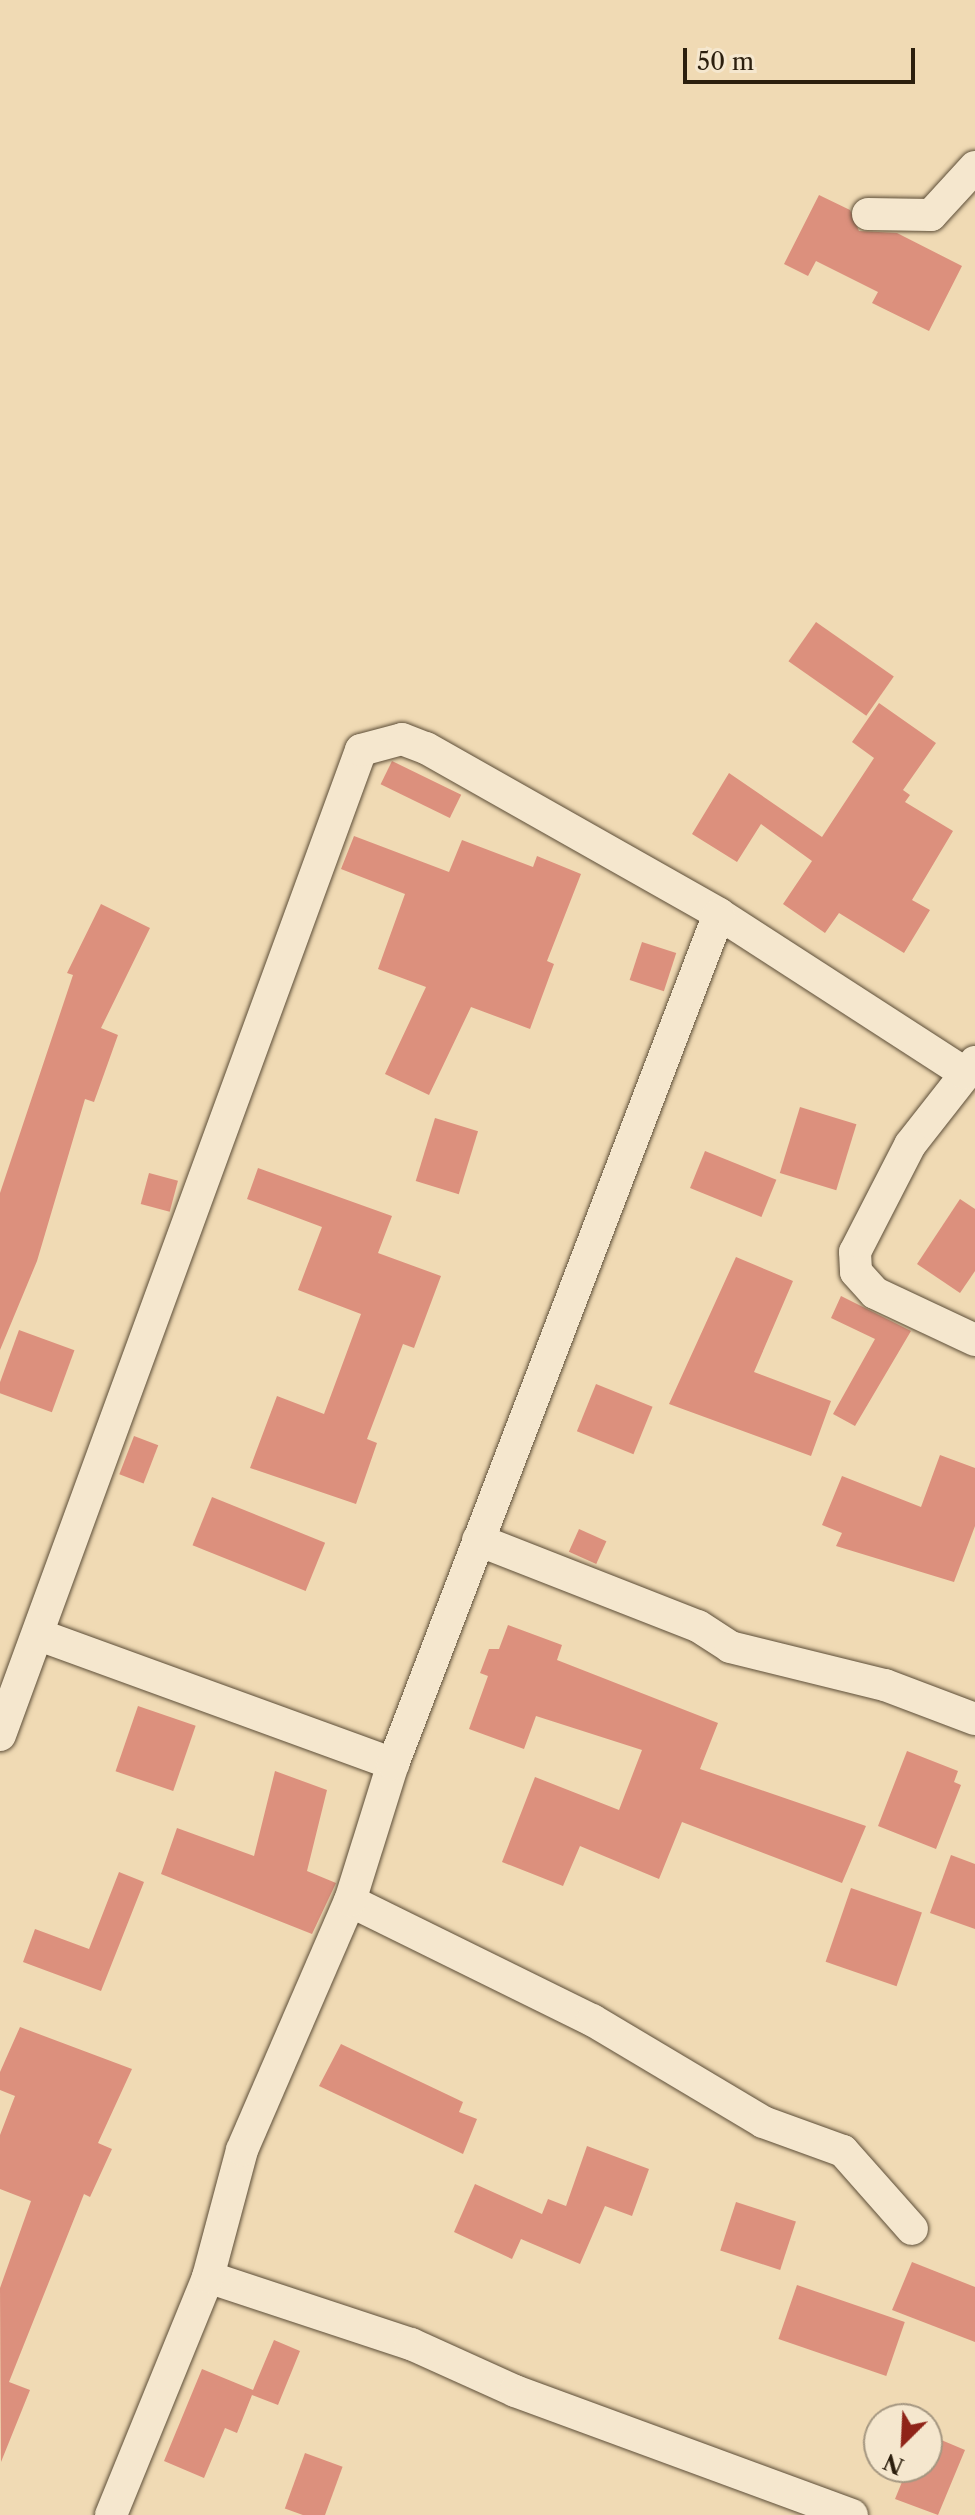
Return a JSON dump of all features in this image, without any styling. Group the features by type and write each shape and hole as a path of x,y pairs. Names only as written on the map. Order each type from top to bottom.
{"street":[{"path":"868,214 931,215 975,167"},
{"path":"0,1735 42,1636 361,750 402,739 426,748 719,914 970,1068 910,1145 855,1252 856,1272 875,1293 975,1340"},
{"path":"111,2515 208,2277 242,2150 350,1901 393,1764 719,914"},
{"path":"478,1540 698,1626 730,1647 858,1677 975,1719"},
{"path":"42,1636 393,1764"},
{"path":"350,1901 592,2020 763,2122 843,2151 912,2229"},
{"path":"208,2277 411,2344 515,2391 852,2515"}],"building":[{"path":"819,195 850,210 859,231 897,233 962,266 929,331 872,303 878,292 816,261 808,276 784,264"},
{"path":"816,622 894,676 866,716 788,661"},
{"path":"879,703 936,743 903,790 910,795 905,802 953,831 912,900 930,910 904,953 839,913 825,933 783,904 812,861 761,824 737,862 692,834 729,773 822,837 874,758 852,742"},
{"path":"392,761 461,795 450,818 381,784"},
{"path":"354,836 449,872 462,840 533,867 537,856 581,874 547,961 554,964 530,1029 471,1007 429,1095 385,1074 426,987 378,969 405,894 341,869"},
{"path":"101,904 150,928 101,1028 118,1035 94,1102 85,1099 37,1261 0,1350 0,1193 73,975 67,973"},
{"path":"642,942 676,953 664,991 630,980"},
{"path":"800,1107 856,1124 836,1190 780,1173"},
{"path":"435,1118 478,1131 459,1194 416,1181"},
{"path":"705,1151 776,1180 761,1217 690,1188"},
{"path":"258,1168 392,1216 378,1253 441,1276 414,1348 403,1344 367,1439 377,1443 356,1504 250,1468 277,1396 324,1414 361,1314 298,1290 322,1227 247,1199"},
{"path":"149,1173 178,1181 170,1212 141,1204"},
{"path":"960,1199 975,1209 975,1271 960,1293 917,1264"},
{"path":"736,1257 793,1281 754,1372 831,1401 811,1456 669,1404"},
{"path":"841,1296 911,1331 855,1426 833,1414 875,1339 831,1318"},
{"path":"19,1330 74,1350 52,1412 0,1393 0,1382"},
{"path":"596,1384 653,1407 633,1454 577,1431"},
{"path":"134,1436 158,1445 144,1484 119,1474"},
{"path":"940,1455 975,1468 975,1526 954,1582 836,1546 842,1533 822,1525 842,1476 921,1507"},
{"path":"212,1497 325,1543 306,1591 193,1545"},
{"path":"579,1529 606,1541 596,1564 569,1552"},
{"path":"508,1625 562,1645 557,1660 718,1723 700,1769 866,1826 842,1883 682,1822 659,1879 580,1846 563,1886 502,1862 535,1777 619,1810 642,1750 536,1716 524,1749 469,1729 488,1676 480,1673 489,1649 499,1649"},
{"path":"138,1706 196,1726 173,1791 116,1771"},
{"path":"907,1751 958,1771 954,1782 961,1785 936,1849 878,1826"},
{"path":"275,1771 327,1790 307,1871 336,1883 312,1934 161,1874 177,1828 254,1856"},
{"path":"951,1855 975,1864 975,1929 930,1913"},
{"path":"119,1872 144,1882 101,1991 23,1962 35,1929 89,1949"},
{"path":"851,1888 922,1912 897,1986 826,1962"},
{"path":"20,2027 132,2069 98,2143 112,2149 90,2197 84,2194 9,2382 30,2390 1,2462 0,2288 31,2201 0,2189 0,2135 15,2096 0,2090 0,2072"},
{"path":"341,2044 463,2102 459,2112 477,2119 463,2154 319,2086"},
{"path":"587,2146 649,2169 632,2216 605,2206 580,2264 521,2239 512,2259 454,2232 475,2184 542,2214 548,2199 566,2206"},
{"path":"736,2202 796,2221 780,2270 720,2251"},
{"path":"912,2262 975,2287 975,2342 892,2310"},
{"path":"797,2285 905,2322 886,2376 778,2339"},
{"path":"274,2340 300,2351 278,2405 252,2395 237,2433 225,2428 204,2478 164,2461 202,2369 253,2390"},
{"path":"943,2441 965,2450 938,2515 895,2499 902,2483 943,2483"},
{"path":"305,2453 343,2467 325,2515 303,2515 285,2508"}]}
